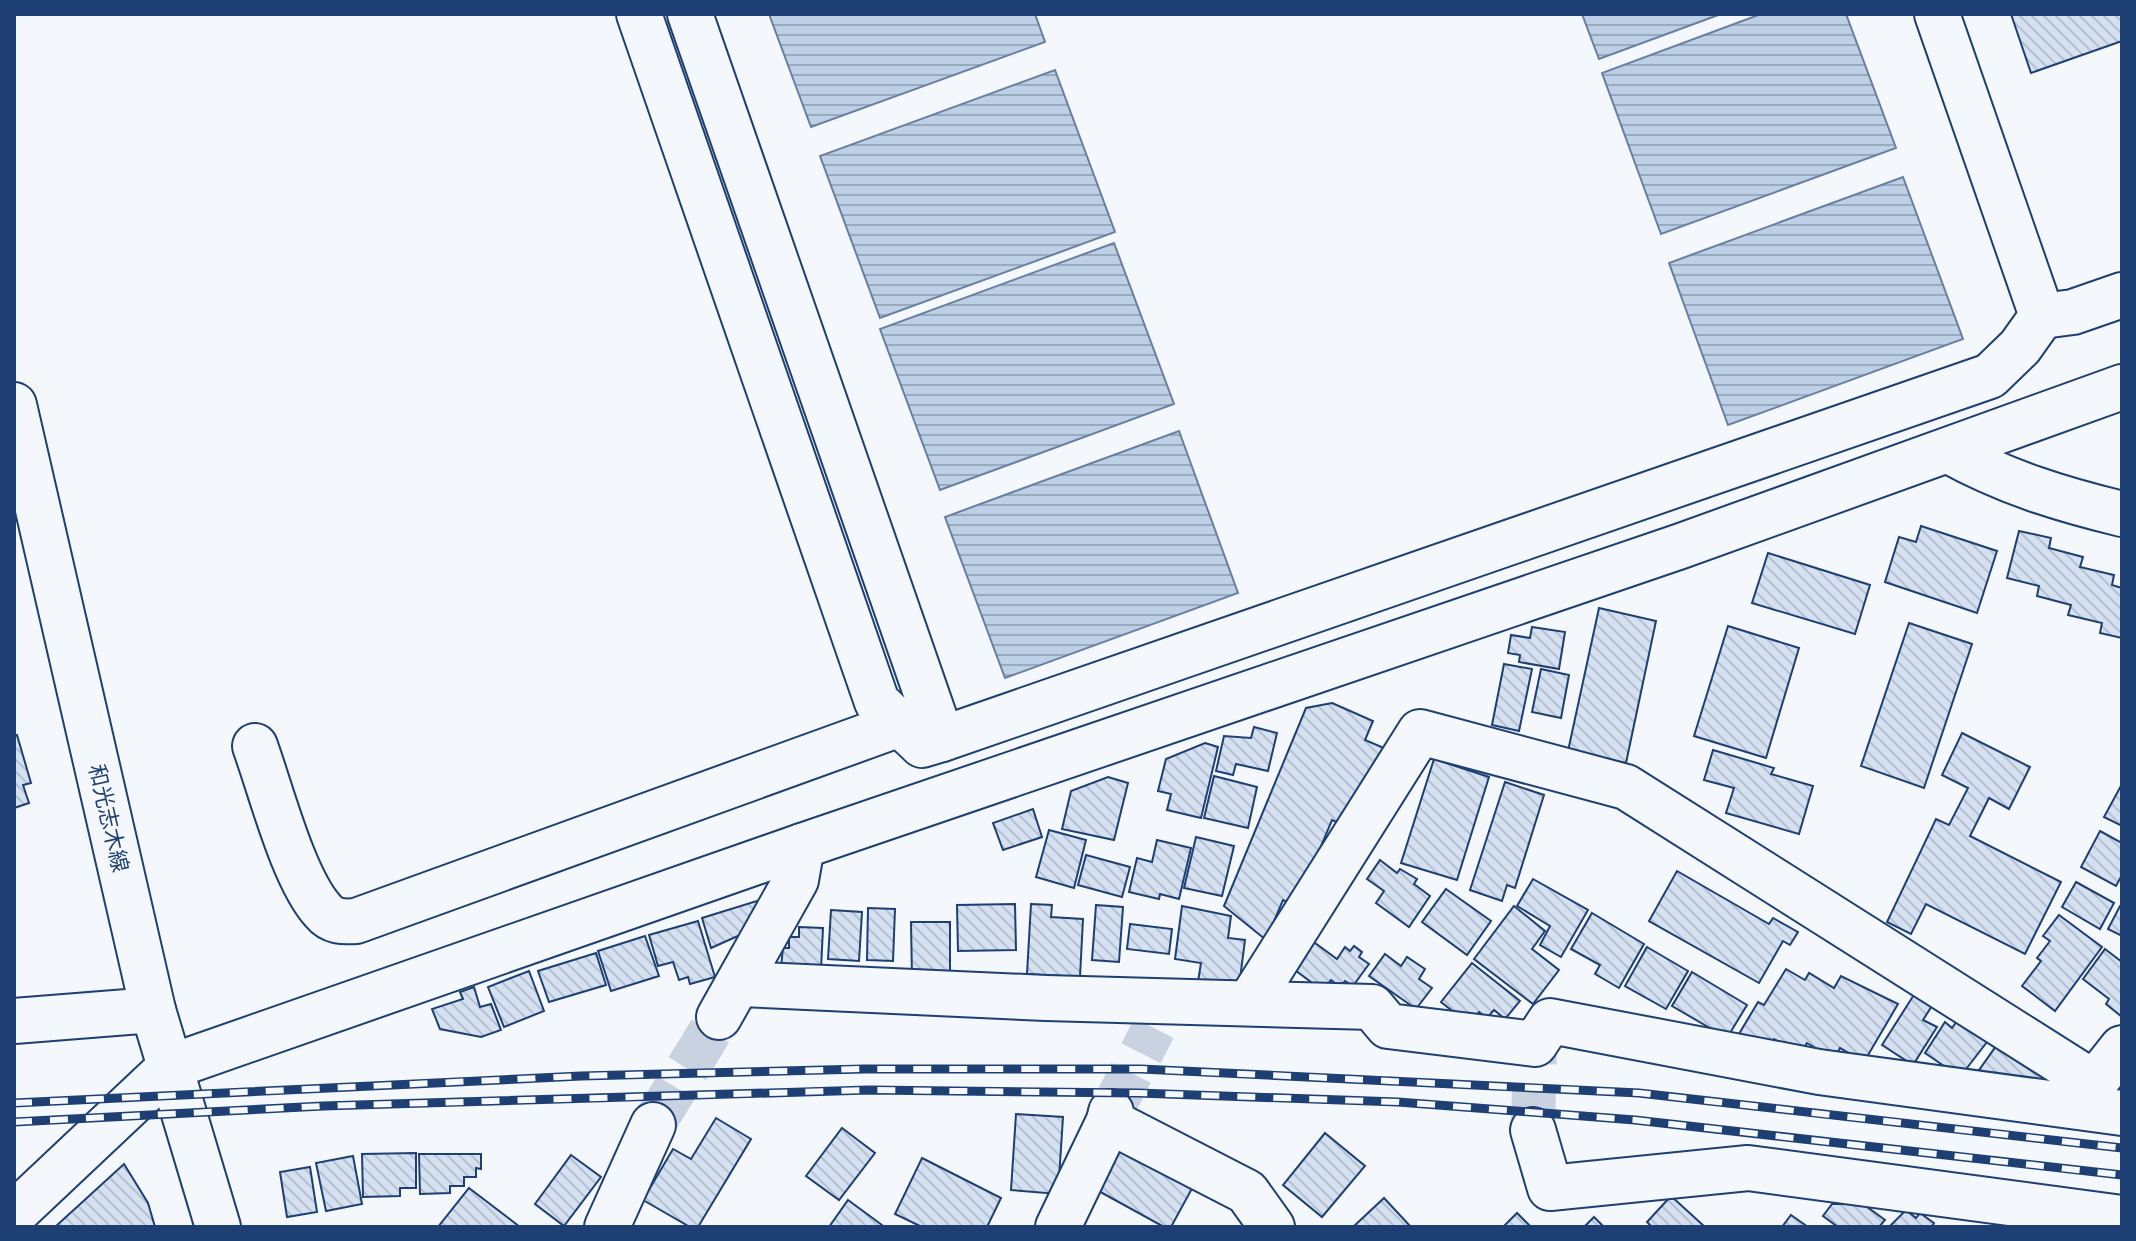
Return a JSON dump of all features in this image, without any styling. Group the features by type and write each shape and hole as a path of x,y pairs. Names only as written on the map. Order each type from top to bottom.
{"street":[{"path":"639,14 877,702 922,745 1990,376 2020,347 2042,316 2073,312 2122,295"},
{"path":"690,14 942,739"},
{"path":"1937,14 2042,316"},
{"path":"22,1200 170,1067 1949,451 2122,387"},
{"name":"和光志木線","path":"14,405 21,472 153,1010 218,1227"},
{"path":"1949,451 1997,477 2055,498 2122,514"},
{"path":"255,746 305,882 324,913 340,923 356,921 900,724"},
{"path":"1250,1002 1420,732 1626,787 2097,1101"},
{"path":"802,846 796,880 729,1000 1164,1015 1250,1002 1372,1007 1388,1026 1535,1044 1550,1021 1819,1072 2097,1101"},
{"path":"14,1021 153,1010"},
{"path":"2097,1101 2122,1048"},
{"path":"1058,1227 1110,1116 1247,1192 1272,1227"},
{"path":"607,1227 653,1125"},
{"path":"1533,1130 1550,1188 1748,1168 2122,1218"}],"water":[{"path":"769,14 1035,14 1045,42 811,127"},
{"path":"1582,14 1721,14 1599,59"},
{"path":"1761,14 1846,14 1896,148 1661,234 1602,73"},
{"path":"1055,70 1115,232 880,318 820,156"},
{"path":"1903,177 1963,339 1728,425 1669,263"},
{"path":"1114,243 1174,404 940,490 880,329"},
{"path":"1179,431 1238,593 1005,678 945,517"}],"building":[{"path":"2011,14 2122,14 2122,41 2031,73"},
{"path":"1921,526 1997,551 1977,613 1885,582 1899,537 1916,542"},
{"path":"2019,531 2051,538 2049,548 2083,557 2080,567 2114,575 2112,585 2122,588 2122,638 2100,633 2102,623 2068,615 2071,605 2037,596 2039,586 2007,578"},
{"path":"1768,553 1870,585 1855,634 1752,603"},
{"path":"1599,608 1656,621 1626,763 1568,751"},
{"path":"1909,623 1972,644 1924,788 1861,766"},
{"path":"1728,626 1799,648 1766,758 1694,736"},
{"path":"1532,627 1565,632 1559,669 1519,662 1520,655 1508,653 1511,635 1530,638"},
{"path":"1504,664 1532,669 1519,731 1492,725"},
{"path":"1541,669 1569,675 1561,718 1532,712"},
{"path":"1332,703 1373,721 1365,740 1400,755 1351,828 1332,820 1296,906 1283,900 1266,940 1224,906 1306,708"},
{"path":"1254,727 1277,733 1268,771 1236,764 1233,775 1216,771 1224,736 1251,738"},
{"path":"1962,733 2030,767 2009,809 1989,798 1970,836 2061,882 2025,954 1926,904 1911,934 1887,922 1936,819 1949,825 1968,788 1942,775"},
{"path":"17,735 31,783 23,785 29,803 14,808 14,736"},
{"path":"1205,743 1218,747 1201,818 1167,810 1171,794 1158,791 1166,759"},
{"path":"1713,750 1774,768 1771,774 1813,786 1799,834 1726,813 1734,788 1704,780"},
{"path":"1434,759 1489,777 1457,880 1401,863"},
{"path":"1214,776 1257,787 1248,828 1204,818"},
{"path":"1108,777 1128,783 1114,840 1062,829 1071,791"},
{"path":"1505,782 1544,795 1515,888 1507,885 1502,901 1470,890"},
{"path":"2122,784 2122,826 2104,817"},
{"path":"1033,809 1042,837 1003,850 993,823"},
{"path":"1049,830 1086,840 1074,888 1036,877"},
{"path":"2100,831 2122,843 2122,875 2116,886 2081,867"},
{"path":"1196,837 1234,846 1222,896 1184,888"},
{"path":"1157,840 1191,848 1179,899 1160,894 1159,899 1129,892 1137,858 1152,862"},
{"path":"1086,855 1130,867 1122,897 1078,885"},
{"path":"1380,860 1397,873 1400,869 1417,879 1414,884 1430,896 1409,927 1376,903 1384,891 1367,879"},
{"path":"1677,871 1769,924 1773,918 1798,932 1790,945 1783,941 1759,983 1649,921"},
{"path":"1533,879 1588,910 1561,957 1540,945 1550,926 1517,906"},
{"path":"2076,882 2114,903 2100,929 2062,907"},
{"path":"1446,889 1491,921 1467,955 1422,922"},
{"path":"760,900 749,931 711,948 702,918"},
{"path":"1015,904 1016,950 958,951 957,905"},
{"path":"1031,904 1052,905 1051,917 1083,919 1080,977 1027,974"},
{"path":"1096,905 1123,907 1119,962 1092,960"},
{"path":"1182,906 1231,916 1228,938 1245,940 1239,987 1198,982 1201,963 1175,959"},
{"path":"1514,906 1545,931 1532,949 1559,970 1533,1004 1474,959"},
{"path":"2122,907 2122,936 2108,929"},
{"path":"868,908 895,909 893,961 867,960"},
{"path":"831,910 862,912 859,961 828,959"},
{"path":"1592,913 1644,944 1619,988 1595,974 1600,965 1571,949"},
{"path":"2059,915 2102,947 2055,1011 2022,986 2041,961 2037,958 2050,941 2043,936"},
{"path":"698,921 715,977 690,984 688,977 679,980 673,962 658,966 649,935"},
{"path":"911,922 950,922 950,978 912,978"},
{"path":"1130,924 1172,929 1169,954 1127,949"},
{"path":"799,927 823,928 821,969 781,967 783,948 789,948 789,937 799,937"},
{"path":"645,936 659,976 611,991 598,951"},
{"path":"1311,940 1337,959 1345,947 1350,951 1354,946 1362,952 1359,957 1369,964 1353,986 1345,981 1340,987 1331,980 1323,991 1291,967"},
{"path":"1647,947 1688,971 1666,1009 1625,986"},
{"path":"2105,949 2122,962 2122,1017 2106,1004 2109,999 2083,979"},
{"path":"596,953 606,985 549,1002 538,971"},
{"path":"1385,954 1401,966 1407,957 1425,969 1419,979 1432,988 1416,1009 1369,976"},
{"path":"1472,963 1520,1001 1505,1019 1494,1010 1487,1018 1479,1012 1469,1024 1441,1002"},
{"path":"1786,969 1805,980 1809,973 1834,988 1841,976 1898,1004 1864,1062 1840,1048 1834,1059 1807,1043 1800,1054 1774,1039 1767,1051 1739,1034 1758,1002 1764,1005"},
{"path":"529,971 544,1011 504,1027 488,987"},
{"path":"1692,972 1747,1005 1727,1038 1672,1006"},
{"path":"474,987 480,1007 491,1004 501,1030 481,1037 440,1029 432,1009 463,999 460,992"},
{"path":"1917,990 1935,1001 1923,1020 1937,1027 1913,1065 1882,1045"},
{"path":"1959,1018 1990,1038 1960,1077 1925,1053 1945,1022 1952,1028"},
{"path":"1999,1042 2048,1076 2038,1090 1977,1073"},
{"path":"1016,1114 1063,1117 1058,1194 1011,1190"},
{"path":"716,1118 751,1139 698,1227 690,1227 643,1200 673,1149 691,1159"},
{"path":"842,1128 875,1153 839,1200 806,1176"},
{"path":"1325,1133 1365,1166 1322,1217 1283,1185"},
{"path":"1120,1142 1195,1183 1171,1227 1164,1227 1095,1189"},
{"path":"416,1153 416,1188 400,1188 400,1196 363,1197 362,1154"},
{"path":"419,1154 481,1154 481,1169 476,1168 476,1177 464,1177 464,1186 450,1186 450,1193 420,1194"},
{"path":"571,1155 601,1177 564,1226 535,1204"},
{"path":"353,1156 362,1204 326,1211 316,1163"},
{"path":"922,1158 1001,1198 987,1227 922,1227 895,1214"},
{"path":"124,1164 148,1203 155,1227 55,1227"},
{"path":"310,1167 317,1212 287,1217 280,1172"},
{"path":"469,1188 520,1227 438,1227"},
{"path":"1671,1196 1705,1227 1652,1227 1647,1222"},
{"path":"1384,1198 1411,1227 1353,1227"},
{"path":"848,1200 882,1225 881,1227 829,1227"},
{"path":"1832,1204 1863,1204 1885,1220 1879,1227 1838,1227 1823,1216"},
{"path":"1906,1210 1916,1218 1920,1213 1934,1223 1932,1227 1889,1227"},
{"path":"1517,1213 1531,1227 1503,1227"},
{"path":"1791,1215 1808,1227 1782,1227"},
{"path":"1594,1217 1604,1227 1584,1227"}],"tunnel":[{"path":"653,1125 719,1017"},
{"path":"1111,1112 1154,1028"},
{"path":"1533,1130 1535,1044"}],"railway":[{"path":"14,1103 581,1076 864,1069 1141,1069 1639,1093 2122,1148"},
{"path":"14,1122 323,1106 869,1090 1138,1093 1398,1102 1635,1120 2122,1175"}]}
